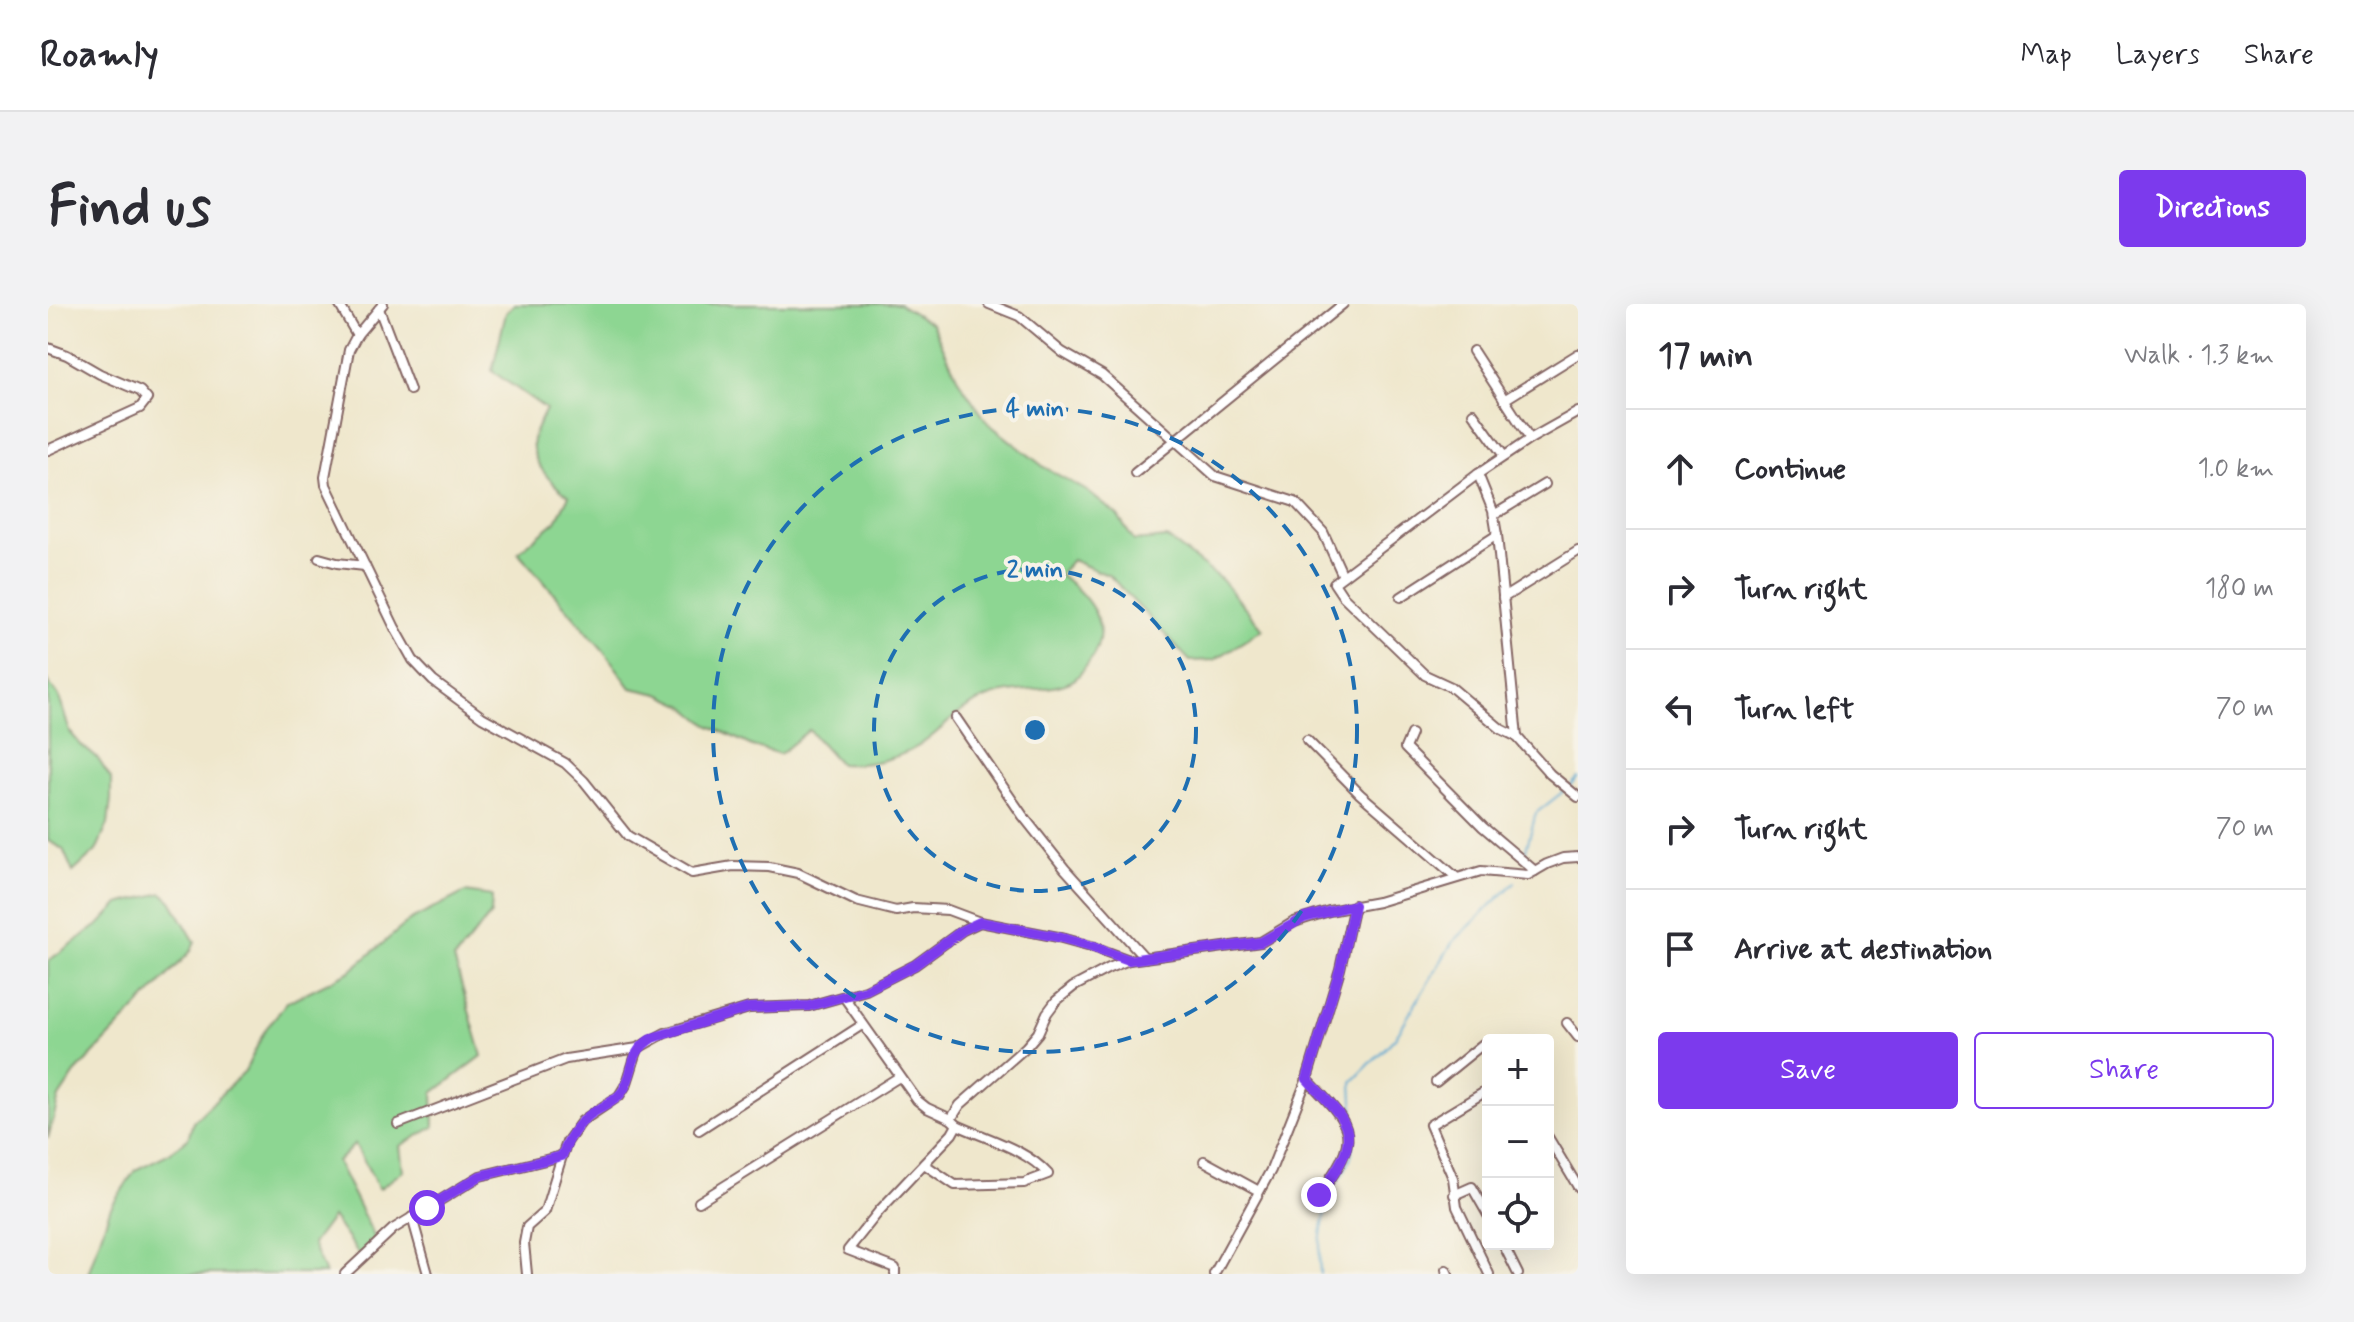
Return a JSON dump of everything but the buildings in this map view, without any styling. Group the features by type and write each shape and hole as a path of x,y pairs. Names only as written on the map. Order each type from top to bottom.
{"street":[{"path":"339,304 357,335"},
{"path":"1135,473 1343,304"},
{"path":"993,305 1019,316 1062,352 1102,375 1215,476 1295,502 1323,532 1343,576"},
{"path":"381,307 357,335 349,350 326,485 413,660 433,681 482,717 565,763 584,781 628,836 692,873 733,866 769,867 798,873 856,901 896,911 913,908 948,910 980,922 1091,946 1129,960"},
{"path":"381,307 410,390"},
{"path":"48,348 140,391 147,399 140,408 48,450"},
{"path":"1473,351 1530,439"},
{"path":"1504,400 1578,354"},
{"path":"1473,413 1504,456"},
{"path":"1578,426 1576,413 1530,439 1478,474 1334,583 1425,675 1451,687 1501,729 1517,737 1550,774 1578,797"},
{"path":"1478,474 1494,515 1497,535 1517,737"},
{"path":"1494,515 1545,484"},
{"path":"1401,597 1497,535"},
{"path":"1503,598 1578,551"},
{"path":"319,558 365,566"},
{"path":"956,718 1023,816 1065,869 1145,958"},
{"path":"1411,734 1405,748 1462,807 1532,869"},
{"path":"1307,740 1360,794 1456,877"},
{"path":"895,1274 895,1268 848,1250 880,1210 924,1164 954,1122 960,1105 1026,1047 1038,1033 1056,1001 1090,977 1129,960 1261,942 1304,918 1378,902 1456,877 1481,871 1528,875 1532,869 1563,858 1578,857"},
{"path":"1214,1274 1282,1145 1307,1079 1340,969 1354,905"},
{"path":"398,1124 566,1059 638,1048 665,1033 749,1008 798,1008 866,990 915,965 963,930 980,922"},
{"path":"844,997 917,1100 927,1108 1020,1154 1041,1166 1048,1174 1024,1183 955,1185 924,1164"},
{"path":"1567,1023 1578,1037"},
{"path":"699,1130 862,1025"},
{"path":"1436,1082 1482,1045"},
{"path":"527,1274 524,1243 527,1227 545,1211 567,1142 582,1121 619,1096 627,1083 638,1048"},
{"path":"699,1202 899,1077"},
{"path":"1307,1079 1337,1110 1346,1123 1348,1133 1347,1148 1319,1195"},
{"path":"1482,1094 1430,1125 1453,1178 1457,1207 1489,1274"},
{"path":"1554,1147 1578,1187"},
{"path":"345,1274 393,1229 480,1176 562,1156"},
{"path":"1204,1161 1259,1191"},
{"path":"1454,1195 1472,1187 1482,1203"},
{"path":"412,1217 428,1274"},
{"path":"1506,1250 1518,1274"}],"green space":[{"path":"514,304 899,304 932,324 959,381 988,423 1044,467 1087,491 1117,515 1134,541 1167,538 1222,580 1263,629 1214,660 1190,661 1110,576 1072,560 1059,574 1089,603 1099,626 1095,651 1073,681 1050,688 1006,692 986,698 961,711 908,752 874,762 840,764 809,730 780,754 752,746 708,725 683,705 659,694 631,688 604,651 518,552 556,521 569,496 549,479 535,455 533,439 546,409 492,371 506,313"},
{"path":"48,682 59,697 70,732 98,759 111,779 108,824 96,851 73,872 63,849 48,841"},
{"path":"465,892 492,896 491,914 454,959 482,1056 433,1093 434,1127 400,1146 403,1171 379,1189 355,1144 337,1162 377,1242 361,1257 332,1217 312,1244 325,1274 88,1274 110,1209 135,1170 166,1155 188,1139 193,1122 245,1071 265,1030 287,1002 349,972 409,921"},
{"path":"162,893 171,901 195,942 191,951 75,1073 59,1097 48,1138 48,961 101,923 119,904"}],"waterway":[{"path":"1569,788 1578,778"},
{"path":"1524,857 1536,813 1564,791"},
{"path":"1320,1274 1320,1241 1324,1220 1353,1147 1352,1082 1395,1038 1452,943 1515,882"}],"route":[{"path":"427,1208 480,1176 562,1156 567,1142 582,1121 619,1096 627,1083 638,1048 652,1038 749,1008 798,1008 866,990 915,965 963,930 980,922 1058,937 1129,960 1261,942 1304,918 1354,905 1340,969 1307,1079 1337,1110 1346,1123 1348,1133 1347,1148 1319,1195"}]}
